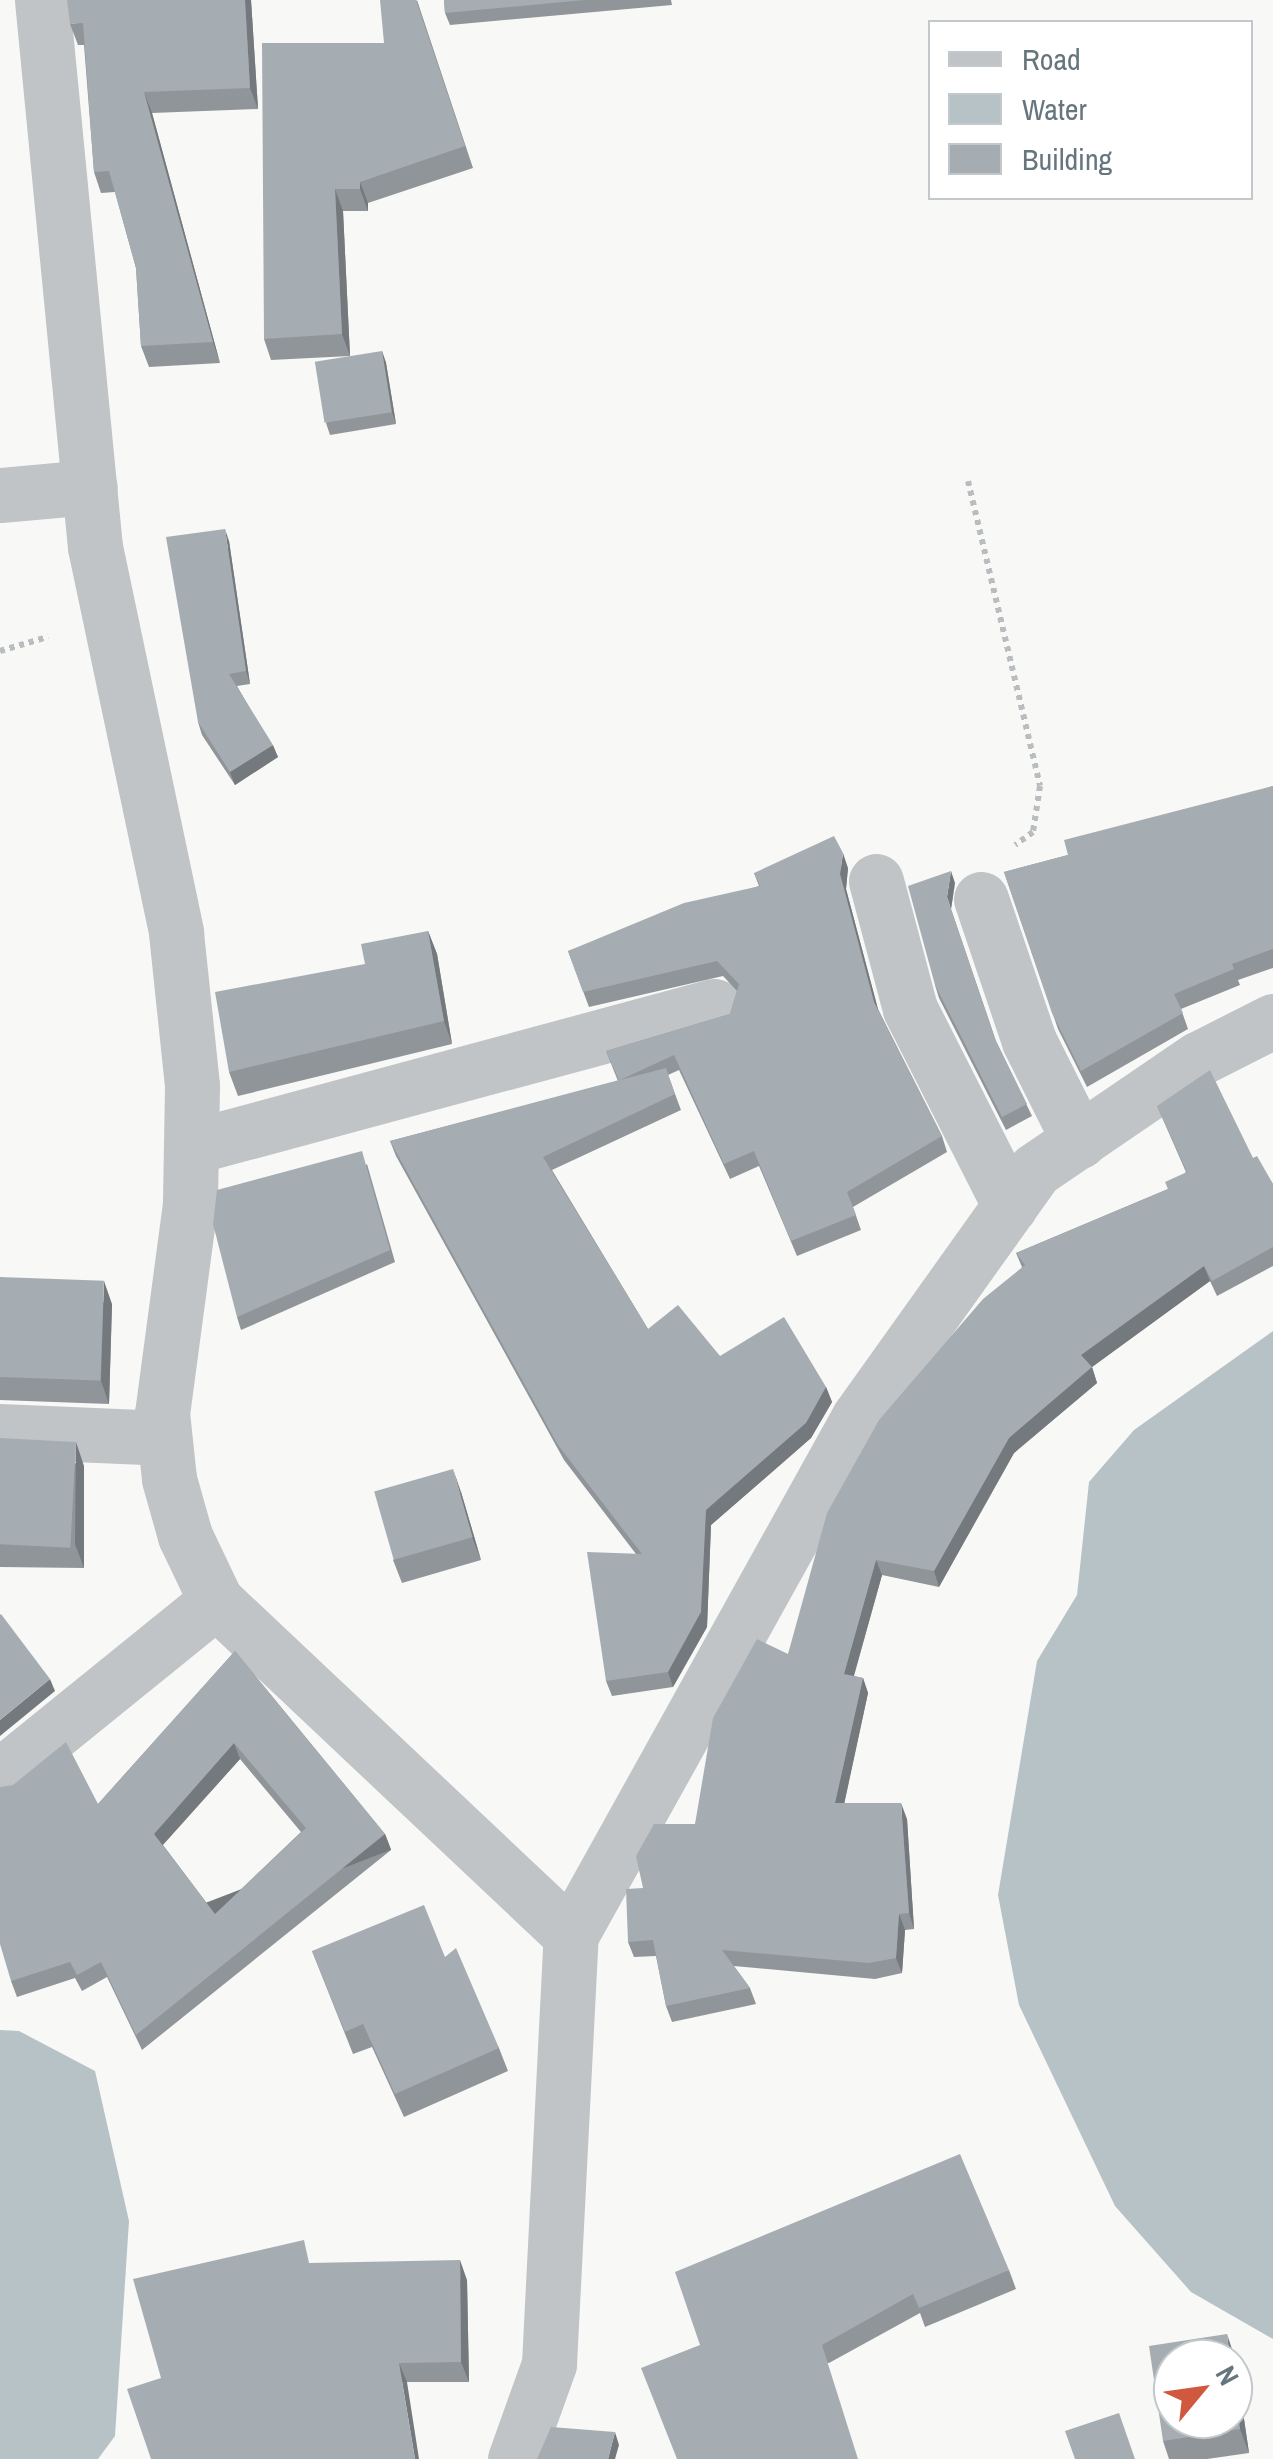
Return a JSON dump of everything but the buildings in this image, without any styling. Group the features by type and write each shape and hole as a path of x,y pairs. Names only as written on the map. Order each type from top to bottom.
{"street":[{"path":"42,0 95,547 176,932 192,1086 191,1148 164,1438 185,1536 216,1601 571,1935"},
{"path":"0,495 90,487"},
{"path":"876,880 910,1009 1010,1206"},
{"path":"981,899 1029,1042 1078,1141"},
{"path":"191,1148 714,1006"},
{"path":"516,2459 549,2364 571,1935 859,1417 1036,1170 1198,1059 1273,1021"},
{"path":"0,1431 164,1438"},
{"path":"0,1776 216,1601"}],"path":[{"path":"968,481 1040,786 1033,832 1000,855 981,899"}],"water":[{"path":"1273,1331 1273,2339 1191,2292 1115,2206 1019,2005 998,1895 1037,1661 1077,1595 1089,1482 1134,1430"},
{"path":"0,2030 19,2031 95,2071 129,2221 115,2436 98,2459 0,2459"}]}
